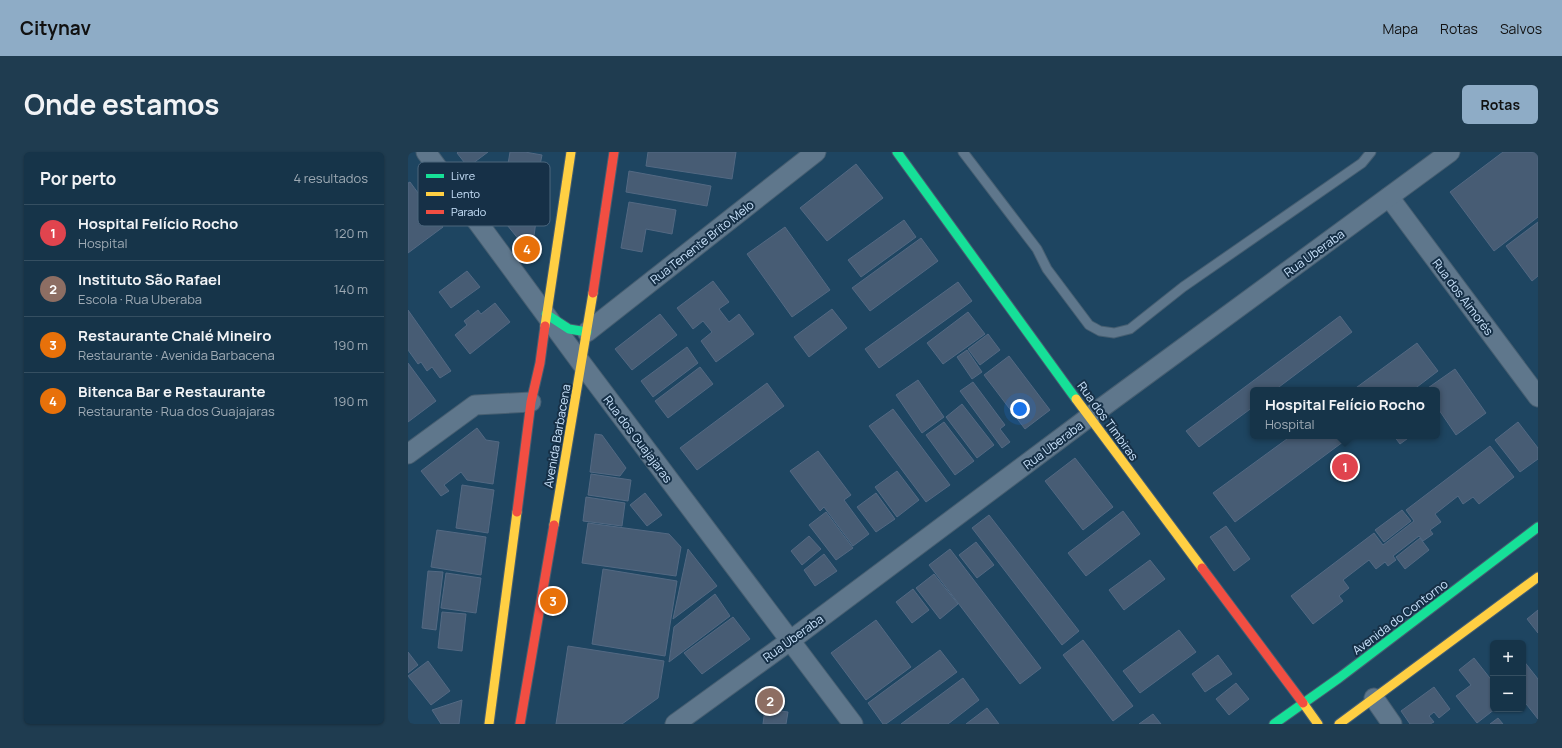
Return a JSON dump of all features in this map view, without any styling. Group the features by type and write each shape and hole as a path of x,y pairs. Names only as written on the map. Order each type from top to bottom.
{"main road":[{"path":"489,724 531,402 540,363 571,152"},
{"name":"Avenida Barbacena","path":"520,724 582,364 614,152"},
{"name":"Rua dos Timbiras","path":"897,152 1089,417 1318,724"},
{"path":"546,314 569,328 587,332"},
{"name":"Avenida do Contorno","path":"1274,724 1339,678 1538,527"},
{"path":"1339,724 1538,577"}],"street":[{"name":"Rua dos Guajajaras","path":"426,152 433,162"},
{"name":"Rua Tenente Brito Melo","path":"587,332 816,152"},
{"name":"Rua Uberaba","path":"675,724 791,640 1089,417 1450,152"},
{"name":"Rua dos Aimorés","path":"1389,197 1538,397"},
{"name":"Rua dos Guajajaras","path":"481,226 582,364 853,724"},
{"path":"408,454 475,405 531,402"},
{"path":"1374,698 1392,724"}],"lane":[{"path":"963,152 1037,249 1047,269 1089,325 1100,331 1114,333 1130,329 1183,287 1362,163 1371,152"}],"building":[{"path":"488,152 475,162 464,162 457,153"},
{"path":"510,152 525,152 542,155 541,162 508,162"},
{"path":"648,152 736,152 732,179 646,166"},
{"path":"1503,152 1538,152 1538,217 1494,251 1450,192"},
{"path":"856,164 883,198 827,241 800,208"},
{"path":"629,171 711,186 707,206 626,192"},
{"path":"410,182 418,193 418,226 443,227 408,253 408,183"},
{"path":"629,202 676,210 672,234 646,229 642,252 621,248"},
{"path":"904,220 916,237 861,277 848,260"},
{"path":"1538,222 1538,276 1532,281 1506,246"},
{"path":"508,226 535,226 533,243 524,246"},
{"path":"785,227 830,290 792,317 747,254"},
{"path":"921,238 938,261 870,311 852,288"},
{"path":"467,271 480,287 451,308 439,292"},
{"path":"713,281 729,302 719,309 729,322 739,314 754,334 716,362 701,341 712,332 703,321 693,329 677,308"},
{"path":"958,282 972,301 879,368 865,349"},
{"path":"495,303 510,322 470,354 455,335 467,325 464,321 478,310 481,314"},
{"path":"832,309 847,328 809,357 794,337"},
{"path":"408,310 451,371 440,378 432,367 427,371 421,362 418,364 408,350"},
{"path":"968,312 985,334 943,364 927,343"},
{"path":"660,314 677,335 632,370 615,349"},
{"path":"1340,316 1352,332 1279,387 1250,387 1250,409 1199,447 1186,431"},
{"path":"988,334 1000,350 980,365 968,349"},
{"path":"1417,343 1438,371 1417,387 1357,387"},
{"path":"687,347 698,363 653,397 641,381"},
{"path":"967,350 982,372 972,379 957,357"},
{"path":"1009,356 1050,410 1025,429 984,375"},
{"path":"408,363 436,401 408,422"},
{"path":"700,367 713,384 668,418 655,401"},
{"path":"1455,369 1486,413 1456,435 1440,411 1440,387 1429,387"},
{"path":"918,380 944,417 922,433 896,395"},
{"path":"973,382 1005,425 1000,429 1010,442 1002,448 960,391"},
{"path":"767,383 784,406 697,470 680,448"},
{"path":"962,404 994,445 977,458 946,417"},
{"path":"893,409 950,485 926,502 869,426"},
{"path":"944,422 974,461 955,475 926,435"},
{"path":"1518,422 1538,448 1538,459 1520,472 1495,440"},
{"path":"477,428 486,440 499,442 493,484 467,480 461,472 444,485 449,491 441,496 421,471"},
{"path":"595,434 602,435 626,468 620,476 590,472"},
{"path":"1287,439 1347,439 1235,522 1213,493"},
{"path":"1396,439 1407,439 1400,444"},
{"path":"1490,446 1514,477 1479,504 1473,497 1463,504 1458,496 1435,514 1441,522 1430,530 1433,534 1423,541 1419,536 1393,556 1396,560 1388,566 1385,562 1376,569 1369,560 1343,580 1349,588 1339,596 1343,601 1313,624 1291,596 1374,533 1383,545 1414,521 1406,510"},
{"path":"818,451 851,495 844,500 869,534 853,546 824,507 820,511 790,471"},
{"path":"1075,458 1113,507 1083,530 1045,481"},
{"path":"897,471 919,500 897,517 875,487"},
{"path":"591,474 631,480 628,501 588,495"},
{"path":"462,485 494,490 488,533 456,528"},
{"path":"645,493 662,515 647,526 630,505"},
{"path":"876,493 895,519 876,532 857,507"},
{"path":"586,497 625,503 622,526 583,521"},
{"path":"1402,510 1411,521 1384,542 1375,530"},
{"path":"1123,511 1140,534 1086,576 1068,553"},
{"path":"826,512 853,548 836,560 809,525"},
{"path":"989,515 1079,631 1062,645 972,528"},
{"path":"588,523 669,534 681,547 676,576 582,563"},
{"path":"1226,526 1250,559 1234,571 1210,537"},
{"path":"437,530 486,537 481,575 431,567"},
{"path":"809,536 821,549 802,565 791,551"},
{"path":"1420,538 1429,550 1405,569 1396,557"},
{"path":"976,542 994,565 977,578 959,555"},
{"path":"688,549 717,586 673,619"},
{"path":"950,549 1041,668 1020,684 929,565"},
{"path":"824,554 837,571 815,586 804,570"},
{"path":"1150,560 1165,579 1124,610 1109,590"},
{"path":"603,569 677,581 665,656 592,644"},
{"path":"428,571 443,572 436,630 422,628"},
{"path":"446,573 481,578 476,613 441,608"},
{"path":"934,574 958,604 940,619 916,588"},
{"path":"913,589 929,610 912,623 896,602"},
{"path":"715,594 730,616 669,662 674,627"},
{"path":"1538,610 1538,633 1527,619"},
{"path":"442,612 466,614 462,651 438,648"},
{"path":"733,617 750,639 702,674 684,653"},
{"path":"876,620 911,667 866,700 831,653"},
{"path":"1179,630 1196,652 1140,693 1123,671"},
{"path":"1083,640 1133,706 1113,721 1063,655"},
{"path":"568,646 664,661 658,698 622,724 556,724"},
{"path":"940,650 957,672 886,724 883,724 868,703"},
{"path":"408,652 418,665 408,673"},
{"path":"1218,655 1232,674 1205,692 1192,674"},
{"path":"1474,658 1490,678 1491,712 1477,723 1456,696 1471,685 1459,670"},
{"path":"428,661 450,691 431,705 408,676"},
{"path":"1526,664 1538,679 1538,719 1526,704"},
{"path":"963,678 979,700 948,724 901,724"},
{"path":"1236,683 1249,699 1229,715 1216,699"},
{"path":"1434,687 1450,709 1439,718 1434,712 1429,716 1434,722 1430,724 1410,724 1401,711"},
{"path":"462,700 459,724 441,724 432,710"},
{"path":"987,708 999,724 966,724"},
{"path":"765,709 788,712 786,724 763,724"},
{"path":"1153,714 1161,724 1139,724"},
{"path":"1498,718 1503,724 1490,724"}],"traffic: fast":[{"path":"897,152 1076,399"},
{"path":"546,314 569,329 587,332"},
{"path":"1274,724 1339,678 1538,527"}],"traffic: slow":[{"path":"545,326 571,152"},
{"path":"554,525 593,293"},
{"path":"1076,399 1202,568"},
{"path":"489,724 517,512"},
{"path":"1339,724 1538,577"},
{"path":"1303,703 1318,724"}],"traffic: jam":[{"path":"593,293 614,152"},
{"path":"517,512 531,402 540,363 545,326"},
{"path":"520,724 554,525"},
{"path":"1202,568 1303,703"}],"place":[{"name":"Bitenca Bar e Restaurante","path":"527,249"},
{"name":"Hospital Felício Rocho","path":"1345,467"},
{"name":"Restaurante Chalé Mineiro","path":"553,601"},
{"name":"Instituto São Rafael","path":"770,701"}]}
